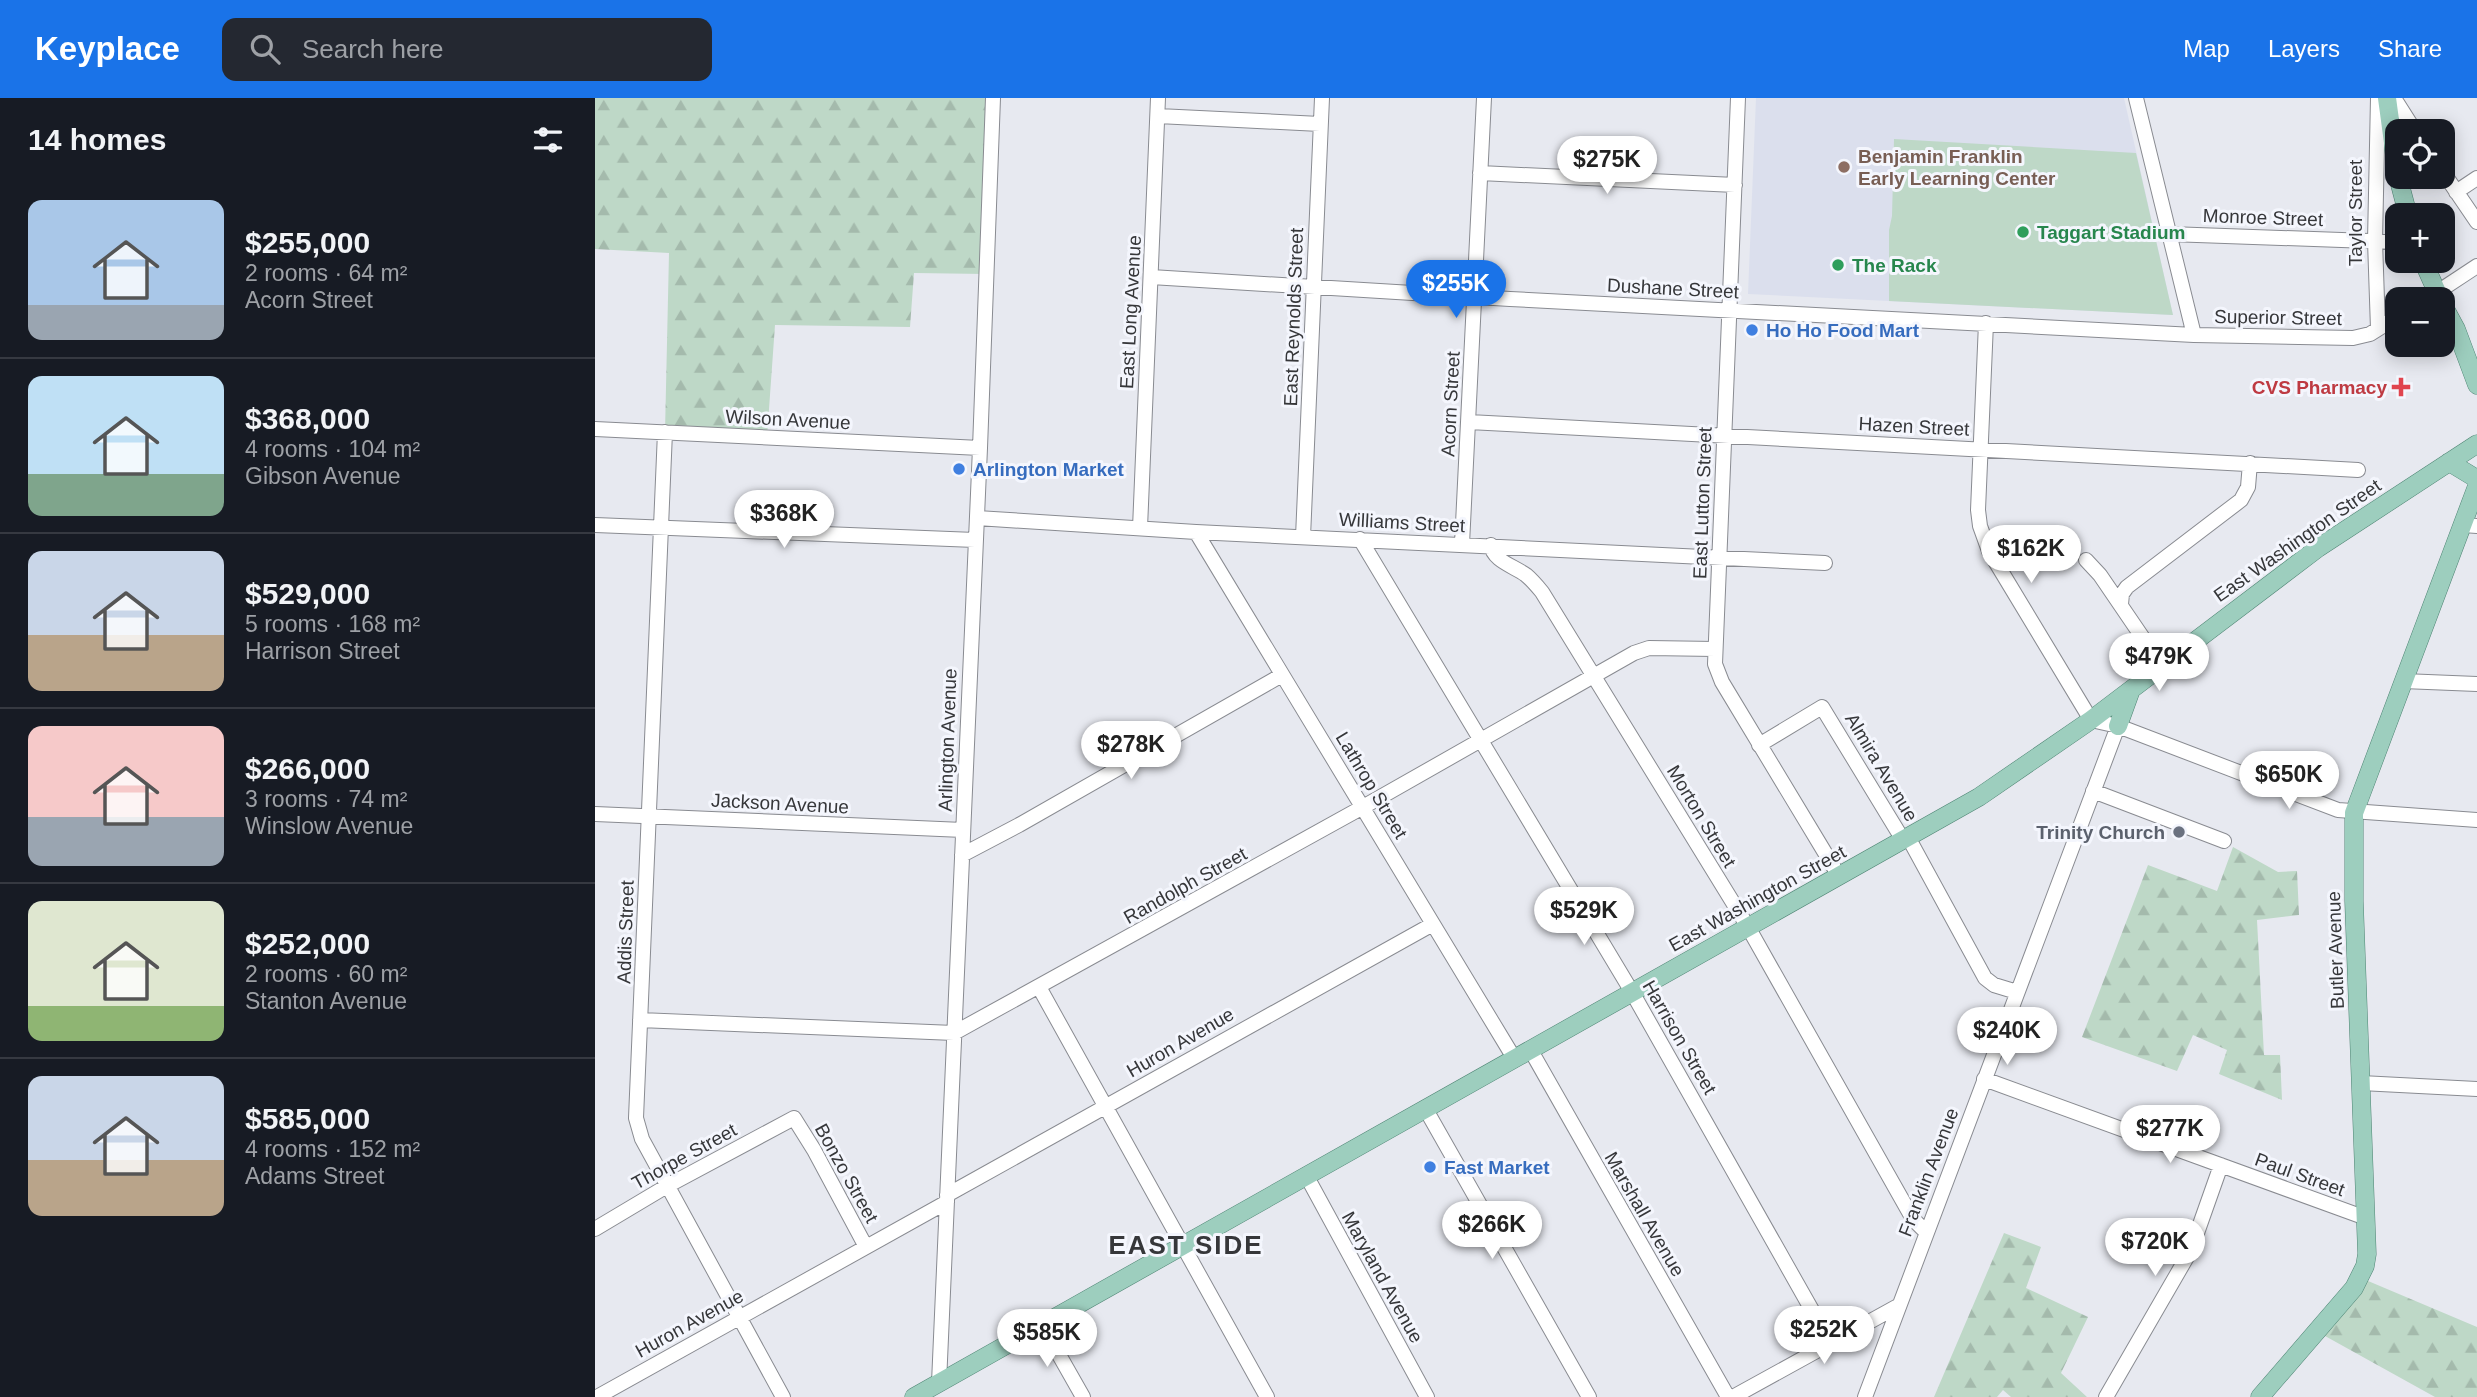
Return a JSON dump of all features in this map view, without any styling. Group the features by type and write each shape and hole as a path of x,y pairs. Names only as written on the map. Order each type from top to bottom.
{"main road":[{"name":"Taylor Street","path":"2387,98 2390,119"},
{"path":"2455,330 2473,361 2477,385"},
{"name":"East Washington Street","path":"919,1396 1041,1324 2007,779 2091,720 2318,548 2477,444"},
{"path":"2449,462 2477,479"},
{"name":"Butler Avenue","path":"2263,1395 2361,1278 2367,1254 2354,901 2354,813 2403,681 2470,525 2477,486"},
{"path":"2118,726 2132,689"}],"street":[{"name":"Arlington Avenue","path":"939,1383 993,98"},
{"name":"East Long Avenue","path":"1140,528 1158,98"},
{"name":"East Reynolds Street","path":"1303,537 1322,98"},
{"name":"Acorn Street","path":"1462,544 1484,98"},
{"name":"East Lutton Street","path":"1738,98 1718,557 1715,649 1718,676 1839,876"},
{"path":"2136,98 2194,335"},
{"name":"Taylor Street","path":"2378,98 2375,241 2378,329"},
{"path":"2394,98 2407,119"},
{"path":"1158,116 1320,124"},
{"path":"1480,173 1735,185"},
{"path":"2456,192 2477,178"},
{"path":"2454,189 2477,222"},
{"name":"Monroe Street","path":"2169,234 2385,241"},
{"path":"2452,287 2477,266"},
{"name":"Dushane Street","path":"1151,277 2194,335"},
{"path":"1986,323 1978,510 1986,544 2091,720 2118,726 2338,810 2477,820"},
{"name":"Superior Street","path":"2194,335 2353,338 2370,334 2385,325"},
{"name":"Hazen Street","path":"1469,422 2358,470"},
{"name":"Wilson Avenue","path":"595,429 980,448"},
{"name":"Addis Street","path":"665,432 636,1118 638,1128 667,1186 783,1397"},
{"path":"2121,604 2122,594 2127,587 2241,500 2248,487 2250,463"},
{"name":"Williams Street","path":"977,518 1196,532 1825,563"},
{"path":"595,525 975,540"},
{"name":"Lathrop Street","path":"1196,532 1433,924 1522,1054"},
{"name":"Harrison Street","path":"1360,539 1632,992 1830,1342"},
{"name":"Morton Street","path":"1491,545 1496,556 1522,572 1542,592 1748,927 1913,1219 1926,1232"},
{"path":"2086,559 2121,604 2162,666"},
{"name":"Randolph Street","path":"954,1033 1480,742 1642,649 1715,649"},
{"path":"962,855 1282,675"},
{"path":"2403,681 2477,684"},
{"name":"Almira Avenue","path":"1759,745 1822,707 1905,838 1985,978 1994,985 2017,992"},
{"name":"Franklin Avenue","path":"1865,1397 2118,726"},
{"path":"2093,791 2224,841"},
{"name":"Jackson Avenue","path":"595,814 963,830"},
{"name":"Huron Avenue","path":"599,1393 866,1247 1248,1026 1433,924"},
{"path":"1039,987 1267,1397"},
{"path":"641,1020 954,1033"},
{"name":"Marshall Avenue","path":"1522,1054 1731,1397"},
{"name":"Paul Street","path":"1984,1079 2366,1218"},
{"path":"2361,1083 2477,1089"},
{"path":"1425,1108 1589,1397"},
{"name":"Thorpe Street","path":"595,1229 667,1186 794,1118"},
{"name":"Bonzo Street","path":"794,1118 866,1247"},
{"path":"2106,1397 2191,1250 2221,1165"},
{"name":"Maryland Avenue","path":"1306,1175 1427,1397"},
{"path":"1731,1397 1898,1306"},
{"path":"1041,1324 1083,1397"}],"shaded area":[{"path":"1756,98 2124,98 2173,315 1748,294"}],"green space":[{"path":"595,98 993,98 985,274 914,273 910,327 775,325 767,437 665,432 669,253 595,249"},
{"name":"Taggart Stadium","path":"1894,139 2136,153 2173,315 1889,301 1889,230 1892,216"},
{"path":"2233,847 2278,872 2297,871 2299,915 2257,920 2264,1055 2280,1055 2282,1100 2219,1074 2227,1050 2193,1035 2177,1071 2082,1037 2148,865 2217,891"},
{"path":"2004,1233 2041,1247 2026,1288 2088,1317 2061,1373 2087,1397 2011,1397 2003,1390 1997,1397 1934,1397"},
{"path":"2361,1278 2477,1327 2477,1397 2435,1397 2316,1331"}],"place":[{"name":"Benjamin Franklin Early Learning Center","path":"1844,167"},
{"name":"Taggart Stadium","path":"2023,232"},
{"name":"The Rack","path":"1838,265"},
{"name":"Ho Ho Food Mart","path":"1752,330"},
{"name":"CVS Pharmacy","path":"2401,387"},
{"name":"Arlington Market","path":"959,469"},
{"name":"Trinity Church","path":"2179,832"},
{"name":"Fast Market","path":"1430,1167"}],"district":[{"name":"EAST SIDE","path":"1186,1245"}]}
